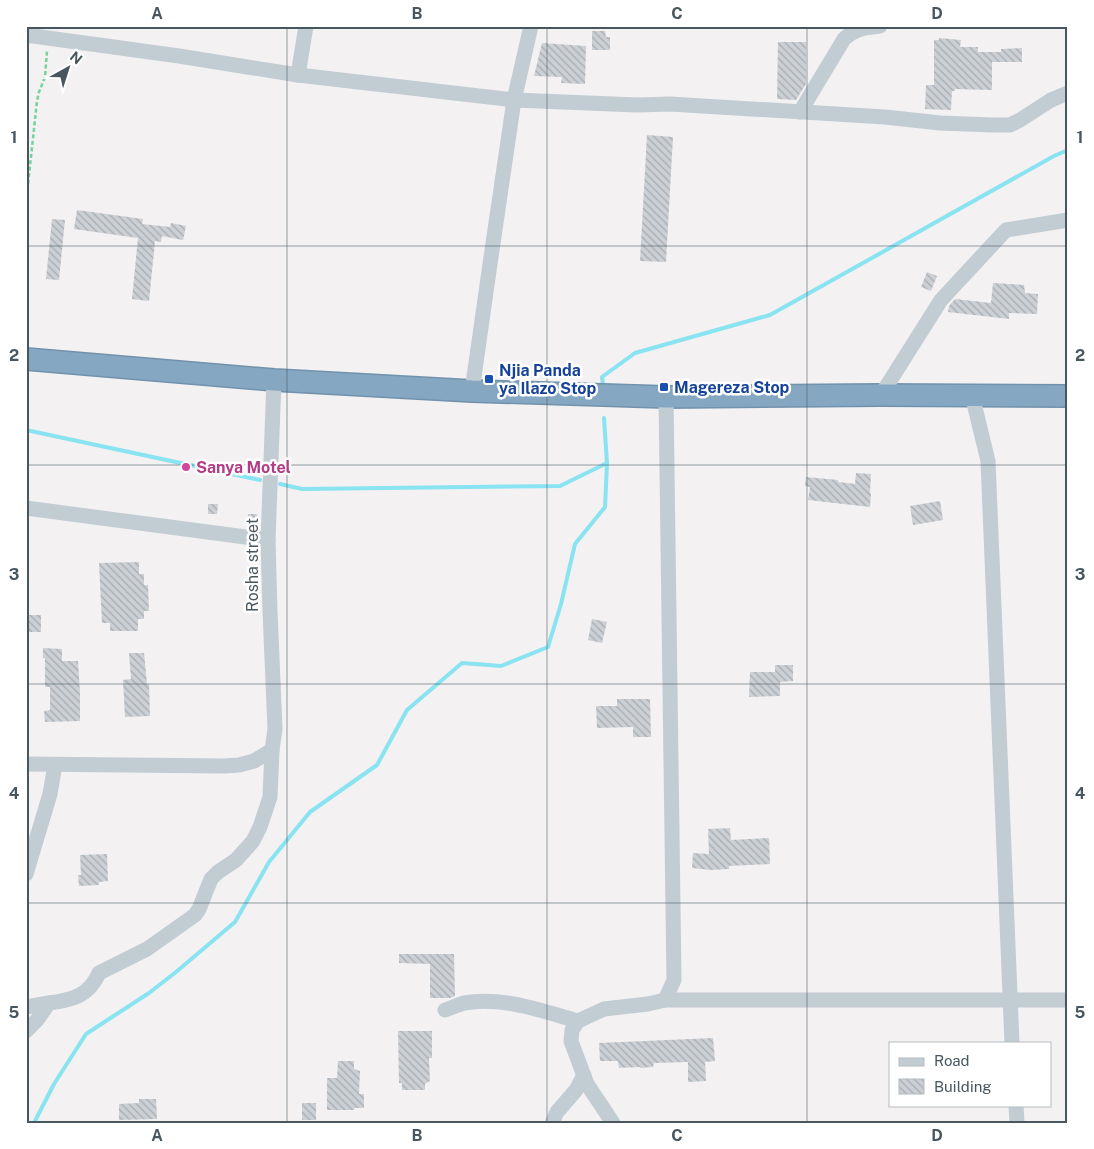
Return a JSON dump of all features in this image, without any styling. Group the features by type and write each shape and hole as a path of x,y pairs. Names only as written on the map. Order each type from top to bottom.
{"highway":[{"path":"26,359 274,380 472,391 666,397 1068,396"}],"street":[{"path":"298,75 306,26"},
{"path":"472,391 514,100 531,26"},
{"path":"800,112 844,39 860,28 880,26"},
{"path":"26,35 48,37 66,33 298,75 514,100 637,106 670,104 992,125 1010,124 1020,120 1051,100 1068,93"},
{"path":"881,395 941,300 1006,230 1068,220"},
{"name":"Rosha street","path":"26,1007 66,1001 83,994 100,973 147,949 194,916 211,878 236,860 257,835 270,796 275,729 268,540 274,380"},
{"path":"972,395 988,460 1012,1042"},
{"path":"665,1000 674,980 666,397"},
{"path":"26,508 268,540"},
{"path":"26,764 224,766 254,761 272,750"},
{"path":"26,874 50,794 56,765"},
{"path":"613,1123 587,1084 570,1041 572,1030 578,1020 604,1009 665,1000 1068,1000"},
{"path":"445,1010 462,1004 491,1002 517,1005 578,1020"},
{"path":"26,1031 37,1020 49,1003"},
{"path":"552,1123 557,1112 576,1090 584,1075"},
{"path":"1016,1106 1017,1123"}],"path":[{"path":"26,203 37,101 45,77 48,37"}],"building":[{"path":"592,31 605,31 606,37 610,37 610,50 592,50"},
{"path":"939,38 961,40 960,47 978,47 978,52 1001,52 1001,49 1022,48 1022,62 992,62 992,90 955,89 955,91 952,91 951,110 925,109 926,85 934,85 934,40 939,40"},
{"path":"778,42 806,42 806,84 796,100 777,99"},
{"path":"542,43 586,46 585,84 561,83 562,77 534,76"},
{"path":"647,135 673,137 666,262 640,261"},
{"path":"77,210 143,219 142,224 170,227 171,223 186,226 183,240 162,236 161,242 155,241 149,301 132,299 138,238 74,229"},
{"path":"52,219 65,220 59,280 46,279"},
{"path":"927,272 937,276 931,291 921,287"},
{"path":"993,283 1024,285 1025,293 1038,294 1037,314 1009,313 1009,319 948,312 949,306 955,299 991,303"},
{"path":"856,473 871,474 870,507 808,500 810,487 805,486 806,477 838,480 838,482 855,484"},
{"path":"940,501 943,520 913,525 910,506"},
{"path":"208,504 218,504 217,514 208,514"},
{"path":"248,514 257,514 257,524 247,524"},
{"path":"139,562 139,574 144,574 144,585 148,585 149,611 144,611 144,619 138,619 138,631 110,631 110,623 102,623 99,563"},
{"path":"26,615 41,615 41,632 26,632"},
{"path":"592,619 607,622 602,643 588,640"},
{"path":"43,648 62,649 62,661 78,661 80,721 45,722 44,711 50,710 50,687 45,687"},
{"path":"129,653 144,653 147,684 149,684 150,716 125,717 123,680 131,679"},
{"path":"775,665 793,665 793,681 780,682 780,696 749,697 750,672 775,672"},
{"path":"617,699 650,699 651,737 633,737 633,727 597,728 596,706 617,706"},
{"path":"730,828 731,840 769,838 770,864 729,866 729,869 711,870 692,868 693,853 709,854 708,829"},
{"path":"107,854 108,881 99,882 99,885 79,886 78,875 81,875 80,855"},
{"path":"399,954 454,954 455,996 450,998 430,998 430,964 399,963"},
{"path":"398,1031 432,1031 432,1058 429,1058 430,1081 425,1084 425,1090 402,1090 402,1083 399,1083"},
{"path":"713,1038 715,1061 705,1062 706,1081 688,1082 688,1062 654,1063 653,1067 619,1068 618,1061 600,1061 599,1043"},
{"path":"338,1061 354,1061 354,1069 360,1071 359,1094 364,1094 364,1108 327,1110 327,1078 337,1078"},
{"path":"139,1099 156,1099 157,1119 119,1120 119,1104 139,1103"},
{"path":"302,1103 316,1103 316,1120 302,1120"}],"waterway":[{"path":"603,385 602,377 635,353 770,315 1054,156 1068,150"},
{"path":"280,484 302,489 560,486 607,463 604,418"},
{"path":"26,430 260,480"},
{"path":"34,1123 54,1084 86,1034 149,993 235,922 269,862 310,812 377,765 407,710 462,663 501,666 548,647 561,604 575,544 605,507 607,463"}],"place":[{"name":"Njia Panda ya Ilazo Stop","path":"489,379"},
{"name":"Magereza Stop","path":"664,387"},
{"name":"Sanya Motel","path":"186,467"}]}
